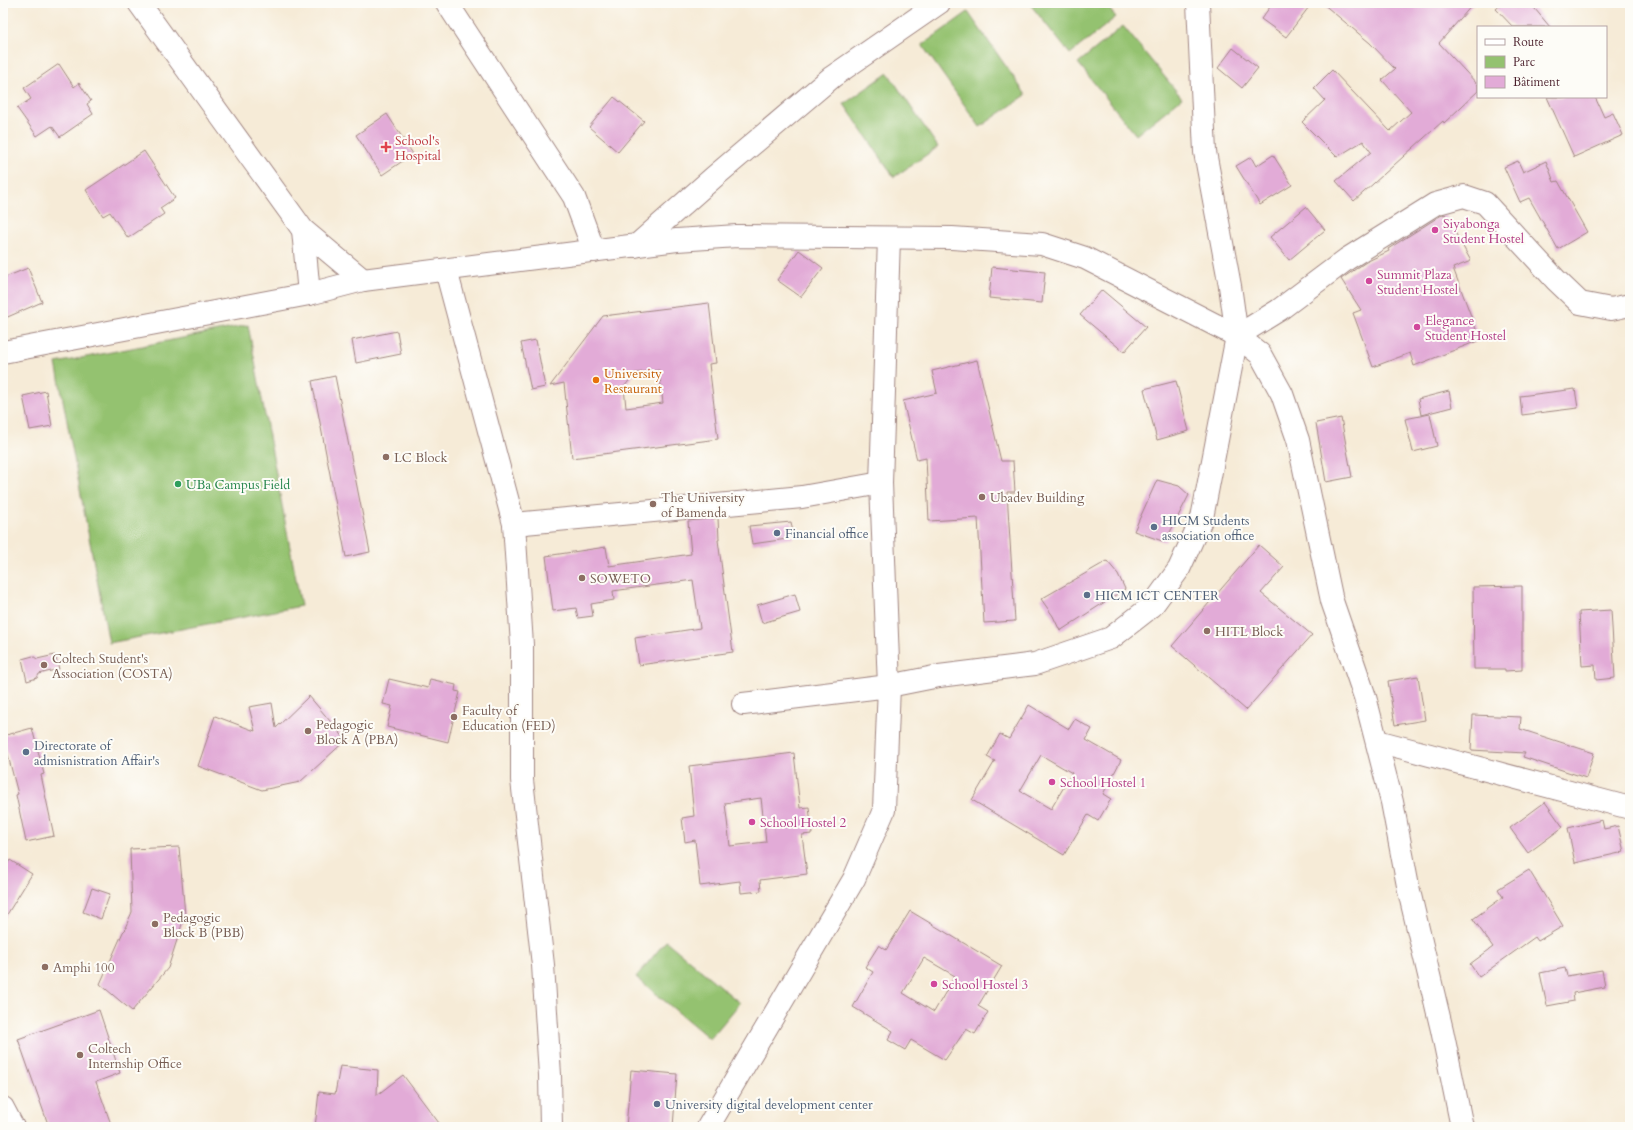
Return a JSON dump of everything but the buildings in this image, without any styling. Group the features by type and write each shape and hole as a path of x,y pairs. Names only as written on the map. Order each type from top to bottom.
{"street":[{"path":"139,3 303,230 363,280"},
{"path":"447,3 574,197 594,251"},
{"path":"636,246 714,177 832,77 939,3"},
{"path":"743,704 889,686 939,676 1035,664 1111,638 1152,606 1179,569 1202,518 1237,336 1230,286 1205,152 1198,3"},
{"path":"1237,336 1279,310 1347,259 1435,204 1464,196 1485,203 1556,280 1580,303 1610,309 1630,305"},
{"path":"303,230 309,294"},
{"path":"3,352 309,294 363,280 677,240 737,236 952,238 1042,244 1085,258 1237,336 1260,354 1282,394 1298,440 1332,601 1364,697 1377,741 1392,802 1409,891 1442,1030 1462,1127"},
{"path":"708,1127 854,879 884,810 889,686 881,483 889,238"},
{"path":"446,270 514,524 522,645 522,780 543,965 550,1075 551,1127"},
{"path":"514,524 802,497 881,483"},
{"path":"1377,741 1630,808"},
{"path":"3,1108 13,1127"}],"green space":[{"path":"1029,3 1104,3 1116,17 1070,54"},
{"path":"968,12 1026,95 980,127 922,45"},
{"path":"1123,26 1182,98 1136,135 1078,63"},
{"path":"888,73 938,147 894,177 844,104"},
{"name":"UBa Campus Field","path":"248,325 301,606 109,643 56,363"},
{"path":"666,941 740,1003 710,1039 636,977"}],"place":[{"name":"School's Hospital","path":"386,147"},
{"name":"Siyabonga Student Hostel","path":"1435,230"},
{"name":"Summit Plaza Student Hostel","path":"1369,281"},
{"name":"Elegance Student Hostel","path":"1417,327"},
{"name":"University Restaurant","path":"596,380"},
{"name":"LC Block","path":"386,457"},
{"name":"UBa Campus Field","path":"178,484"},
{"name":"Ubadev Building","path":"982,497"},
{"name":"The University of Bamenda","path":"653,504"},
{"name":"HICM Students association office","path":"1154,527"},
{"name":"Financial office","path":"777,533"},
{"name":"SOWETO","path":"582,578"},
{"name":"HICM ICT CENTER","path":"1087,595"},
{"name":"HITL Block","path":"1207,631"},
{"name":"Coltech Student's Association (COSTA)","path":"44,665"},
{"name":"Faculty of Education (FED)","path":"454,717"},
{"name":"Pedagogic Block A (PBA)","path":"308,731"},
{"name":"Directorate of admisnistration Affair's","path":"26,752"},
{"name":"School Hostel 1","path":"1052,782"},
{"name":"School Hostel 2","path":"752,822"},
{"name":"Pedagogic Block B (PBB)","path":"155,924"},
{"name":"Amphi 100","path":"45,967"},
{"name":"School Hostel 3","path":"934,984"},
{"name":"Coltech Internship Office","path":"80,1055"},
{"name":"University digital development center","path":"657,1104"}]}
